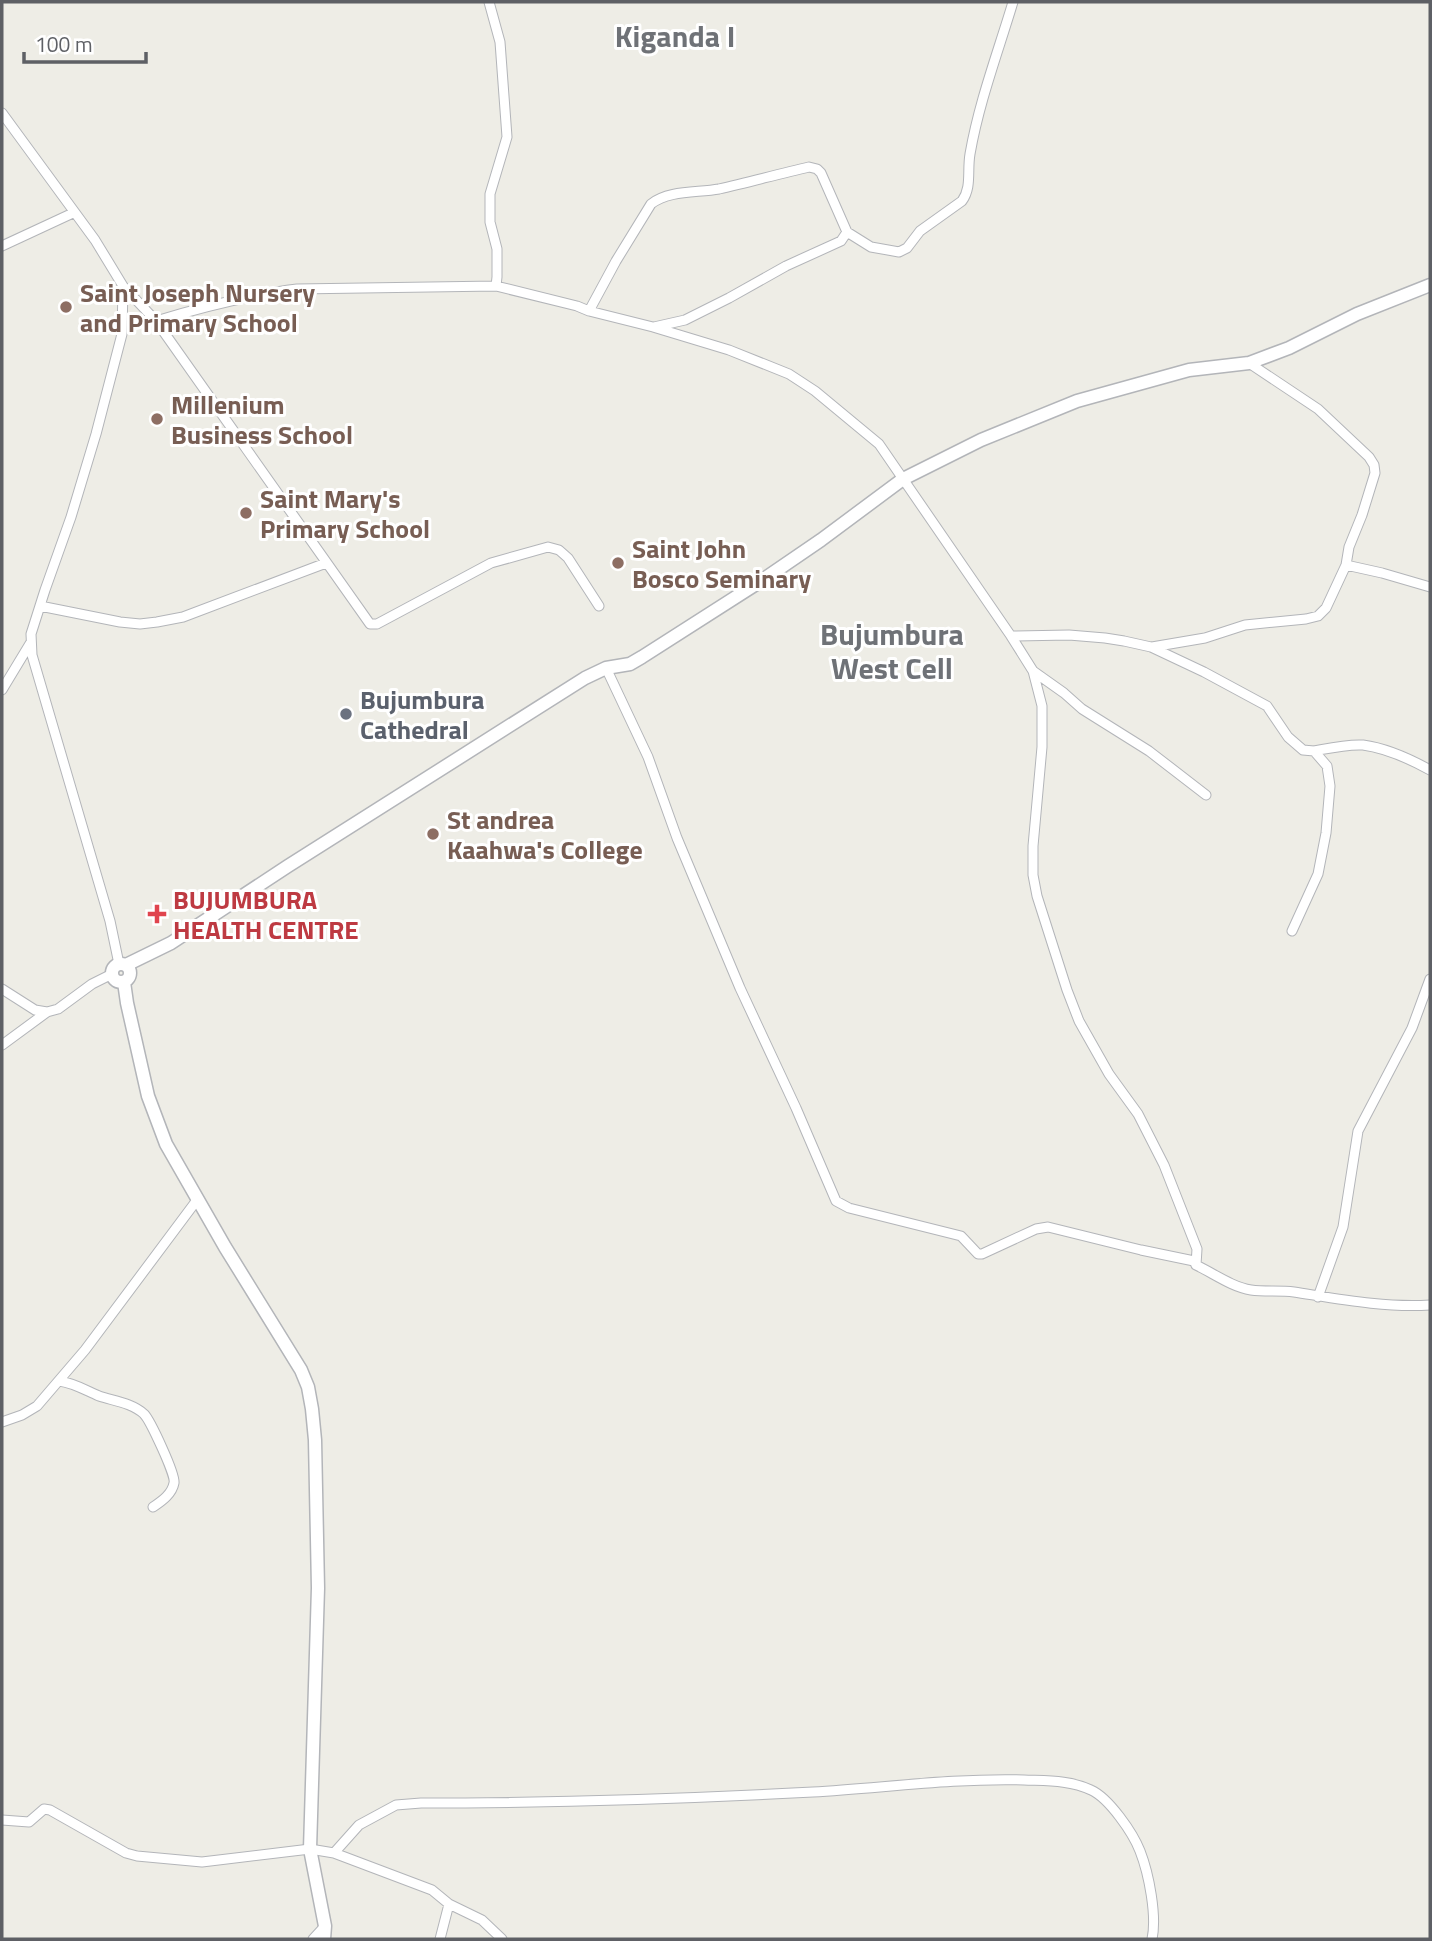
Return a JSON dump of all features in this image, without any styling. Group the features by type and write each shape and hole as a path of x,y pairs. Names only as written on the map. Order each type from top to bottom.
{"street":[{"path":"489,2 500,42 507,136 490,194 490,222 497,249 496,286"},
{"path":"589,312 651,204 657,199 716,190 809,167 821,173 847,232 871,247 899,252 907,248 920,231 966,195 970,157 981,105 1013,2"},
{"path":"2,113 95,240 123,286 156,321 366,621 373,625 491,563 548,547 559,550 568,558 599,606"},
{"path":"2,246 73,213"},
{"path":"653,327 685,320 786,266 841,241 847,232"},
{"path":"2,1045 47,1012 58,1009 119,967 171,943 585,678 606,668 630,664 642,657 787,563 903,479 981,440 1077,401 1189,370 1249,363 1289,348 1357,314 1430,285"},
{"path":"119,967 110,921 32,655 31,634 96,434 122,334 123,286"},
{"path":"156,321 203,307 297,289 496,286 653,327 729,350 789,374 815,391 879,444 1011,636 1032,671 1042,706 1042,747 1032,846 1037,895 1079,1021 1109,1074 1138,1114 1164,1165 1197,1249 1196,1265"},
{"path":"1151,647 1205,638 1245,625 1306,620 1318,616 1326,608 1346,565 1349,547 1371,484 1374,465 1318,409 1249,363"},
{"path":"40,606 120,622 158,622 183,617 326,563"},
{"path":"1346,565 1430,587"},
{"path":"1011,636 1069,635 1124,640 1151,647 1267,706 1288,737 1303,750 1363,745 1384,750 1430,770"},
{"path":"2,690 31,642"},
{"path":"606,668 648,757 677,838 740,988 836,1201 849,1208 961,1236 978,1254 1036,1228 1048,1227 1194,1261 1196,1265 1234,1285 1250,1290 1415,1306 1430,1305"},
{"path":"1032,671 1082,709 1149,751 1206,796"},
{"path":"1292,931 1318,874 1326,833 1330,786 1326,766 1314,751"},
{"path":"119,967 130,969 131,974 124,982 127,1003 148,1096 166,1143 197,1200 301,1370 312,1409 315,1440 317,1588 310,1849 324,1932 313,1939"},
{"path":"1318,1297 1343,1227 1358,1130 1412,1028 1430,979"},
{"path":"2,989 35,1010 47,1012"},
{"path":"2,1422 37,1406 59,1381 197,1200"},
{"path":"59,1381 70,1382 126,1404 143,1413 149,1421 174,1478 172,1490 167,1497 153,1507"},
{"path":"334,1853 359,1825 396,1805 663,1800 991,1779 1064,1781 1091,1790 1104,1798 1127,1828 1140,1851 1152,1900 1152,1939"},
{"path":"2,1820 29,1822 44,1809 50,1810 126,1853 137,1856 201,1862 310,1849 334,1853 432,1890 449,1904 482,1920 502,1939"},
{"path":"440,1939 449,1904"}],"place":[{"name":"Saint Joseph Nursery and Primary School","path":"66,307"},
{"name":"Millenium Business School","path":"157,419"},
{"name":"Saint Mary's Primary School","path":"246,513"},
{"name":"Saint John Bosco Seminary","path":"618,563"},
{"name":"Bujumbura Cathedral","path":"346,714"},
{"name":"St andrea Kaahwa's College","path":"433,834"},
{"name":"BUJUMBURA HEALTH CENTRE","path":"157,914"}],"district":[{"name":"Kiganda I","path":"675,36"},
{"name":"Bujumbura West Cell","path":"892,651"}]}
